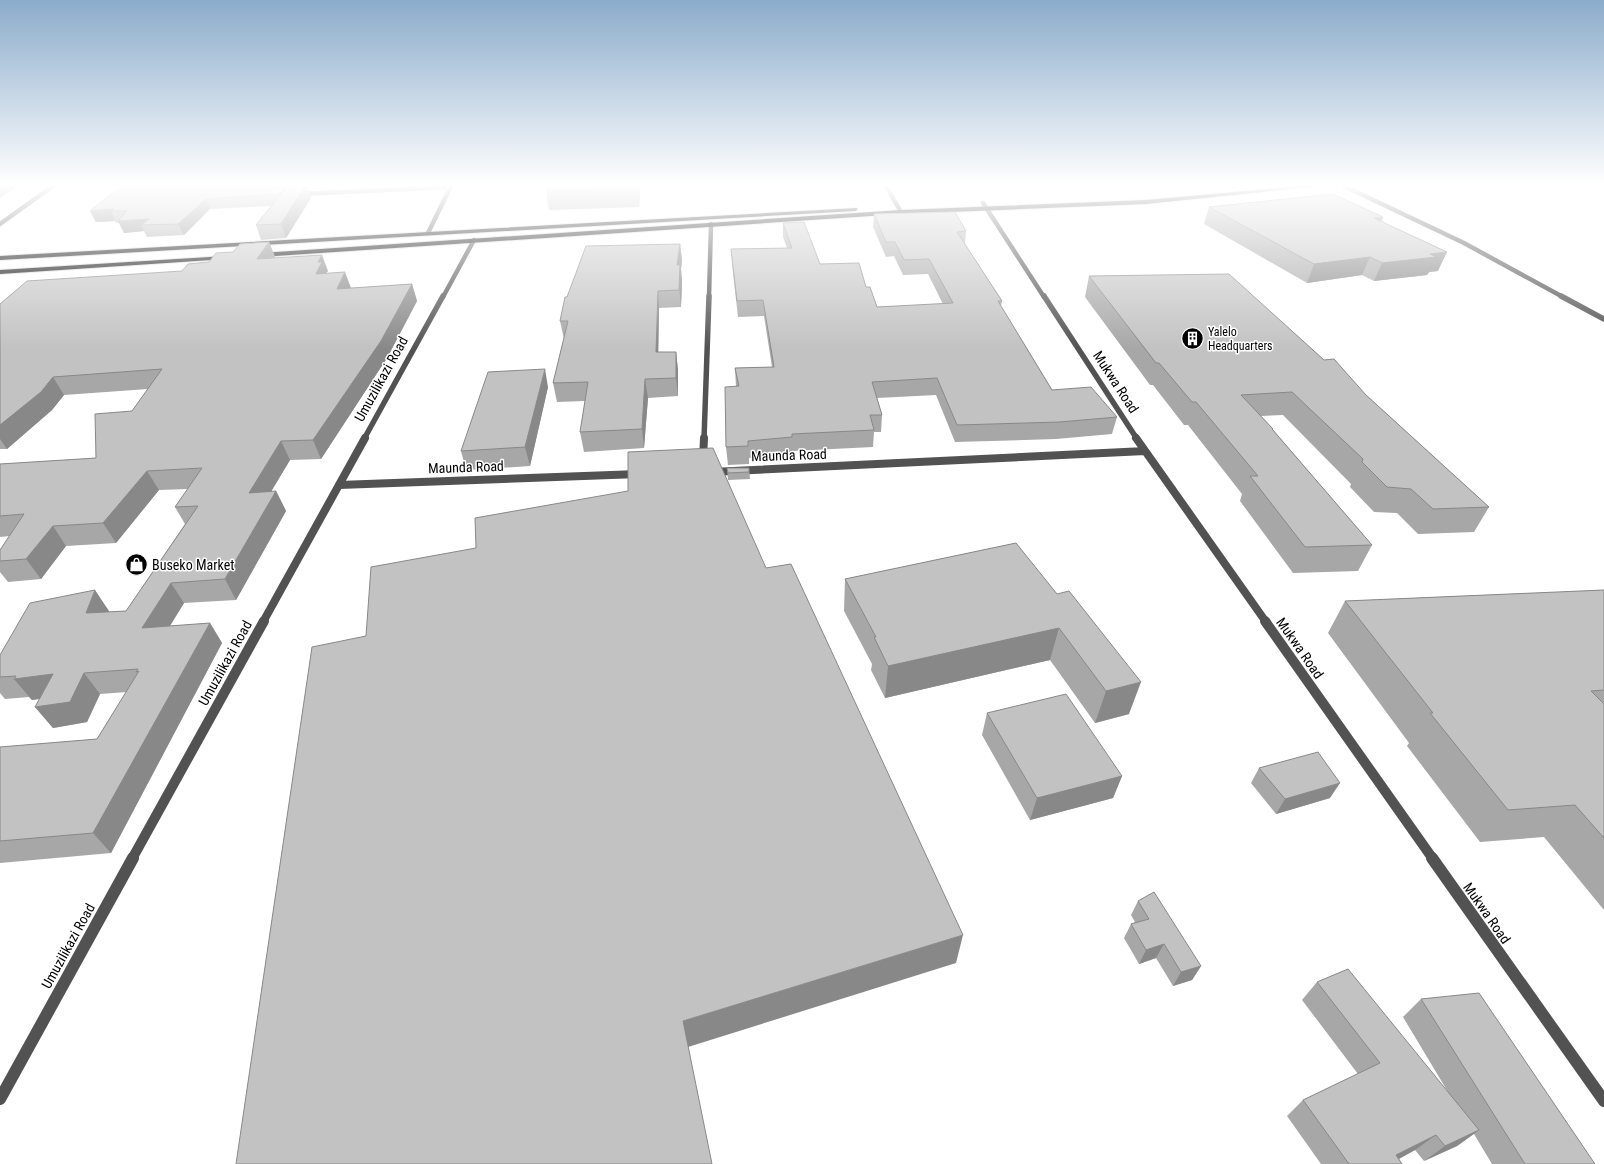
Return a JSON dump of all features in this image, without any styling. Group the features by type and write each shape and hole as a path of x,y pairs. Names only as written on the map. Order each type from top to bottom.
{"main road":[{"path":"0,258 303,240"},
{"path":"256,256 470,240"},
{"path":"0,272 234,257"}],"street":[{"name":"Umuzilikazi Road","path":"0,1099 474,240"},
{"path":"702,464 710,240"},
{"name":"Mukwa Road","path":"1007,240 1145,451 1604,1102"},
{"path":"1456,240 1604,319"},
{"name":"Maunda Road","path":"702,472 941,462 1145,451"},
{"name":"Maunda Road","path":"339,485 647,474"}],"building":[{"path":"789,240 811,240 820,264 859,263 866,287 870,287 877,307 953,303 929,259 904,260 895,242 886,242 885,240 962,240 1002,301 998,301 1052,390 1091,387 1117,417 1060,422 957,425 937,378 872,382 882,415 870,415 874,430 792,434 792,437 748,441 748,446 726,447 725,387 739,386 735,368 774,367 763,300 737,301 731,249 792,248"},
{"path":"1270,240 1422,240 1447,252 1430,254 1436,257 1382,263 1370,257 1314,264"},
{"name":"Buseko Market","path":"269,242 257,259 322,255 318,262 322,262 316,274 345,272 337,289 412,284 381,341 313,440 281,441 249,493 276,491 225,579 171,583 142,628 210,623 93,833 0,841 0,747 97,739 139,671 136,672 138,669 84,673 70,702 35,707 53,674 14,679 16,676 0,677 0,655 30,603 95,590 86,613 126,611 198,506 175,507 202,468 147,471 103,523 53,526 26,559 0,561 0,550 24,514 0,516 0,464 96,458 95,414 132,411 162,369 53,377 41,392 0,425 0,304 27,281 182,271 188,264 209,262 216,253 233,252 240,244"},
{"path":"680,244 677,265 680,265 679,290 658,291 656,352 676,352 676,378 645,379 642,429 580,432 588,382 553,383 568,321 560,321 565,297 567,297 586,246"},
{"path":"1229,274 1324,360 1334,359 1366,395 1489,507 1433,509 1411,489 1387,487 1362,462 1363,459 1292,392 1241,395 1273,429 1372,545 1305,547 1250,476 1258,476 1196,402 1192,402 1159,363 1156,363 1089,276"},
{"path":"545,369 525,447 461,451 488,372"},
{"path":"713,448 766,568 791,564 963,935 683,1021 712,1164 236,1164 312,647 366,636 371,567 476,548 475,518 628,491 628,452"},
{"path":"727,468 749,468 749,472 728,473"},
{"path":"1016,543 1057,594 1069,591 1141,682 1106,691 1059,628 888,666 874,637 876,637 845,579"},
{"path":"1604,590 1604,690 1591,691 1604,704 1604,838 1575,805 1508,810 1430,713 1433,713 1345,601"},
{"path":"1066,694 1122,776 1037,798 987,713"},
{"path":"1318,752 1340,783 1285,799 1259,768"},
{"path":"1154,892 1201,966 1181,972 1164,944 1146,950 1131,924 1149,919 1138,901"},
{"path":"1348,969 1479,1130 1445,1146 1436,1135 1396,1155 1402,1164 1349,1164 1303,1100 1380,1063 1317,982"},
{"path":"1479,993 1595,1164 1525,1164 1421,999"}],"place":[{"name":"Yalelo Headquarters","path":"1192,339"},
{"name":"Buseko Market","path":"136,565"}]}
